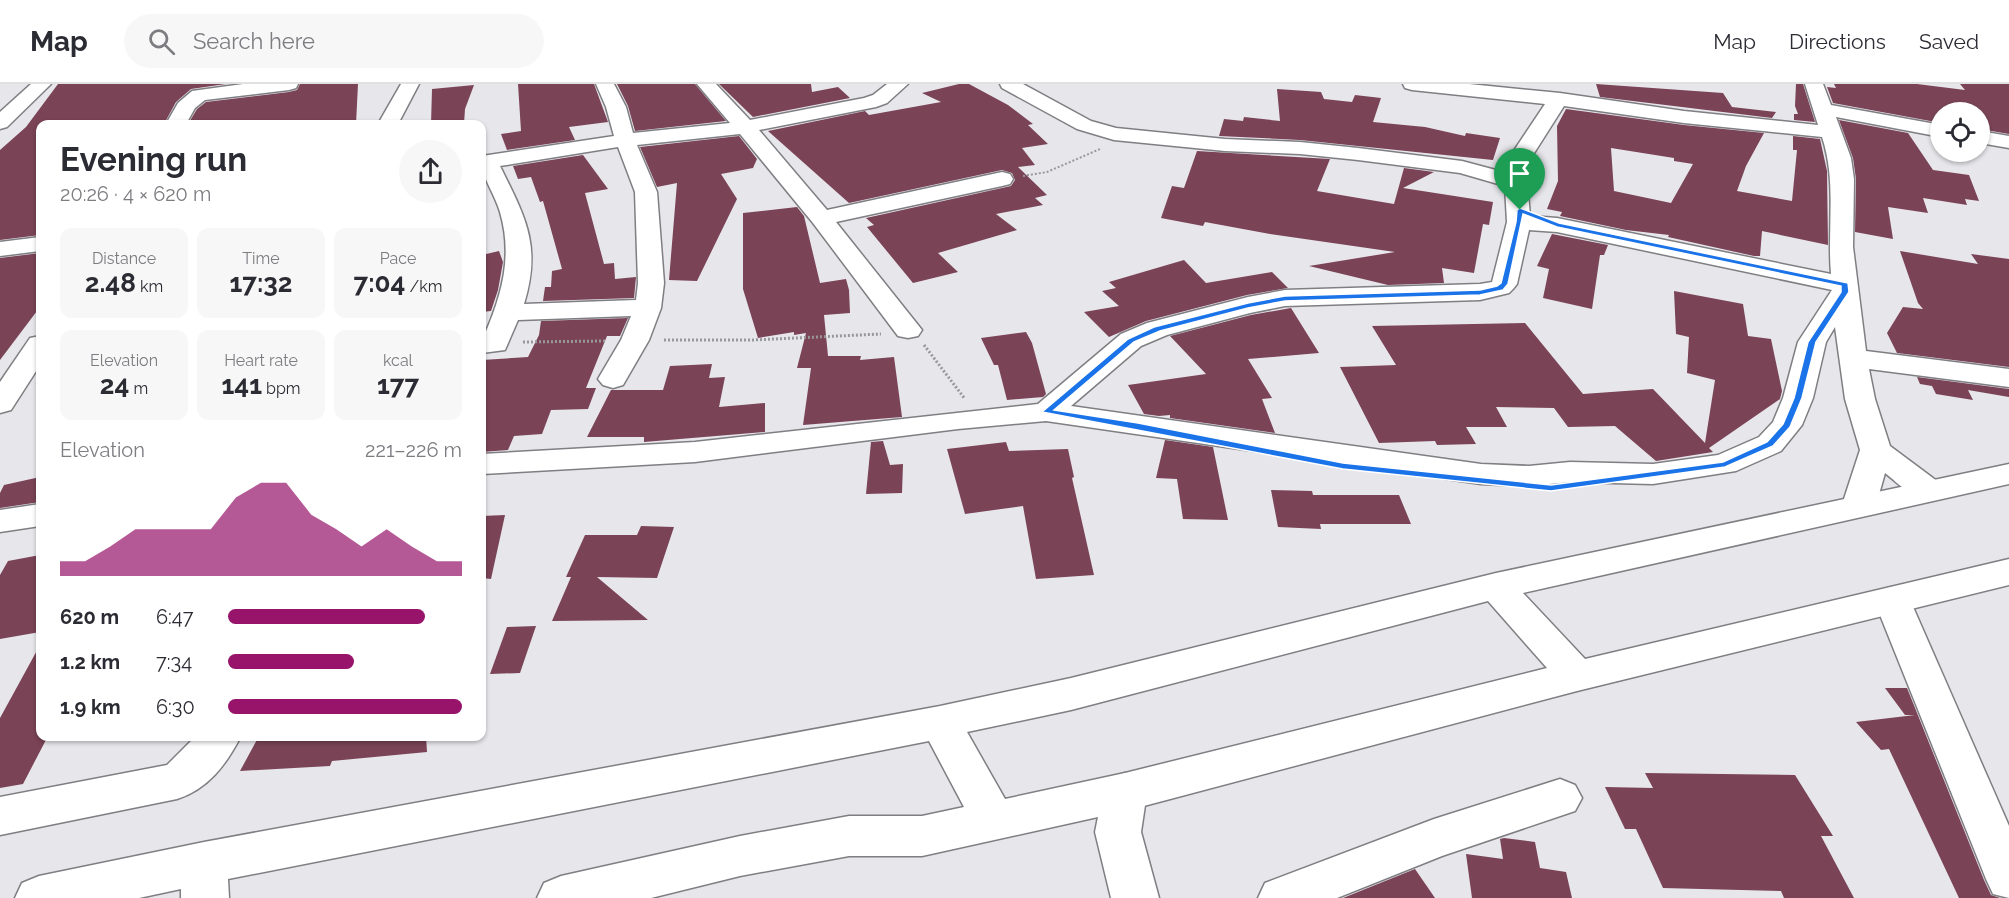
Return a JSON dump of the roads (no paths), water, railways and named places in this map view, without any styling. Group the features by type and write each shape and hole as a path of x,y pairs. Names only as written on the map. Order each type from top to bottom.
{"main road":[{"path":"0,123 42,84"},
{"path":"179,120 186,110 184,107 199,95 289,84"},
{"path":"390,120 410,84"},
{"path":"605,84 616,107 625,140 646,192 651,283 648,308 635,340 613,379"},
{"path":"706,84 821,218 908,330"},
{"path":"486,162 625,140 745,127 869,103 880,99 899,84"},
{"path":"1009,84 1084,125 1114,135 1346,153 1462,167 1516,182"},
{"path":"1412,84 1560,99 1684,117 1880,122 1930,129"},
{"path":"1815,84 1840,158 1843,179 1841,247 1853,358 1860,399 1876,450 1929,492"},
{"path":"1046,412 1131,340 1157,329 1248,305 1285,298 1480,292 1500,288 1504,284 1520,216 1516,182 1520,158 1550,110 1560,99"},
{"path":"1990,139 2009,142"},
{"path":"486,166 511,211 521,249 518,282 488,344"},
{"path":"821,218 1002,179"},
{"path":"1520,216 1845,288"},
{"path":"0,249 36,244"},
{"path":"486,464 694,452 854,434 976,417 1046,412 1481,474 1529,476 1570,471 1653,474 1725,464 1770,444 1787,425 1798,398 1812,342 1845,288"},
{"path":"513,312 648,308"},
{"path":"0,404 36,350"},
{"path":"1853,358 2009,378"},
{"path":"1859,504 1876,450"},
{"path":"1675,471 1714,452"},
{"path":"39,898 204,880 1071,694 1496,586 1859,504 1929,492 2009,474"},
{"path":"0,521 36,516"},
{"path":"561,898 740,856 849,836 922,836 1125,792 1577,676 2009,572"},
{"path":"1496,586 1577,676"},
{"path":"1892,600 2009,879"},
{"path":"940,722 994,820"},
{"path":"0,816 177,780 193,770 209,754 216,741"},
{"path":"1125,792 1118,832 1135,898"},
{"path":"1282,898 1434,838 1560,798"}]}
